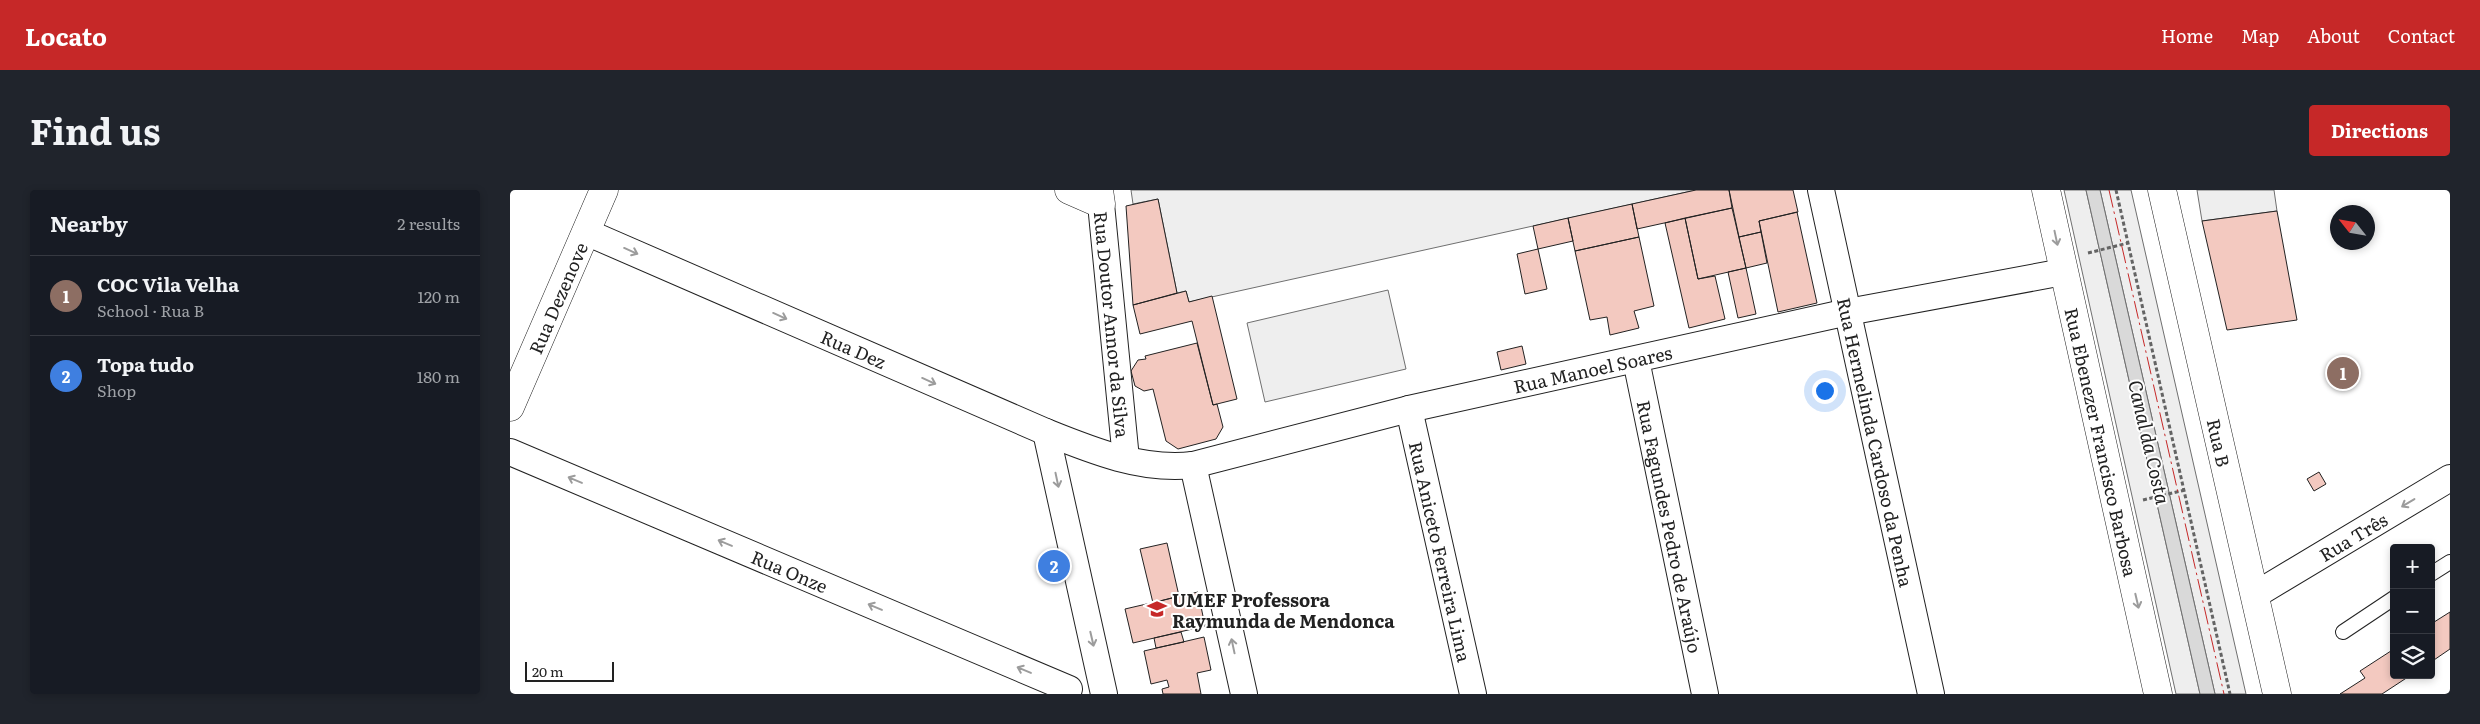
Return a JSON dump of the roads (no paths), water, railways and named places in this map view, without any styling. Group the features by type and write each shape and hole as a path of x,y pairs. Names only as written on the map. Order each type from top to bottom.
{"main road":[{"name":"Rua Dezenove","path":"510,407 604,190"},
{"path":"1069,190 1100,197"},
{"name":"Rua Ebenezer Francisco Barbosa","path":"2046,190 2158,694"},
{"name":"Rua B","path":"2162,190 2277,694"}],"street":[{"name":"Rua Hermelinda Cardoso da Penha","path":"1821,190 1932,694"},
{"name":"Rua Doutor Annor da Silva","path":"1100,197 1126,459"},
{"name":"Rua Dez","path":"586,232 1046,432 1126,459"},
{"name":"Rua Manoel Soares","path":"1126,459 1159,466 1193,465 1409,409 1848,312 2063,272"},
{"name":"Rua Fagundes Pedro de Araújo","path":"1636,360 1705,694"},
{"name":"Rua Aniceto Ferreira Lima","path":"1409,409 1473,694"},
{"path":"1046,432 1103,687 1068,691"},
{"name":"Rua Onze","path":"510,452 1068,691"},
{"path":"1193,465 1244,694"},
{"name":"Rua Três","path":"2255,595 2450,478"}],"lane":[{"path":"2435,571 2450,562"},
{"path":"2343,632 2390,601"}],"water":[{"name":"Canal da Costa","path":"2086,190 2100,190 2215,694 2200,694"}],"place":[{"name":"COC Vila Velha","path":"2343,373"},
{"name":"Topa tudo","path":"1054,566"},
{"name":"UMEF Professora Raymunda de Mendonca","path":"1157,609"}]}
